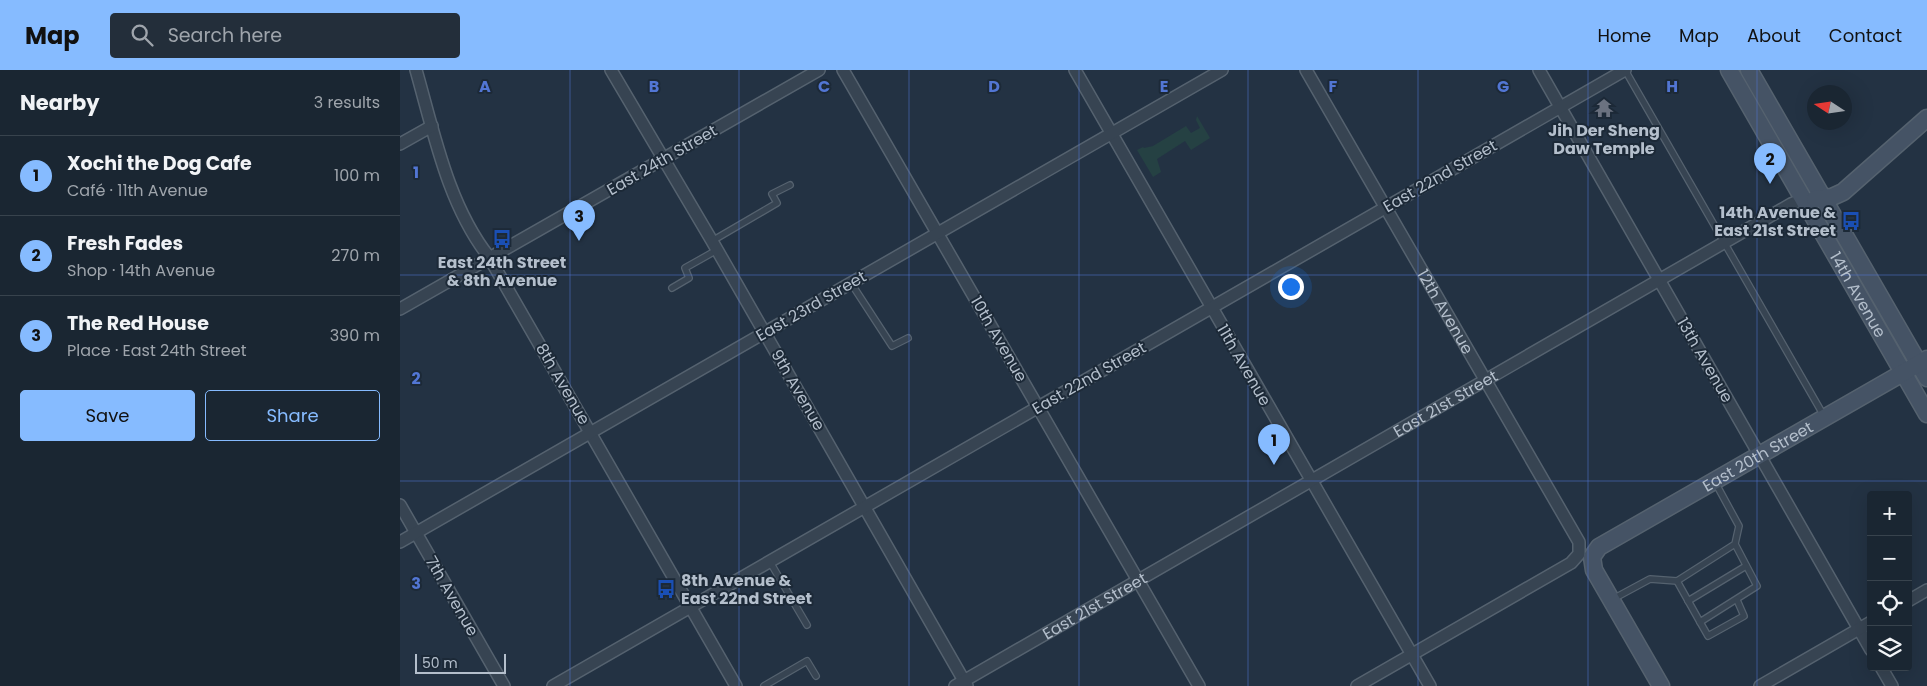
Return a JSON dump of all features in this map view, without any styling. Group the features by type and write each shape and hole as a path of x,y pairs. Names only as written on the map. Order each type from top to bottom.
{"main road":[{"name":"14th Avenue","path":"1729,70 1927,414"},
{"name":"14th Avenue","path":"1750,70 1924,367"},
{"name":"East 21st Street","path":"1803,199 1824,198 1842,192 1926,120"},
{"name":"East 20th Street","path":"1586,556 1715,482 1824,416 1902,373 1924,367"},
{"name":"12th Avenue","path":"1586,556 1661,686"}],"street":[{"name":"8th Avenue","path":"416,70 454,195 478,244 489,258 591,432 736,686"},
{"name":"9th Avenue","path":"611,70 865,507 962,684"},
{"name":"East 24th Street","path":"400,309 819,70"},
{"name":"10th Avenue","path":"843,70 1199,686"},
{"name":"11th Avenue","path":"1075,70 1430,686"},
{"name":"East 23rd Street","path":"400,542 1222,70"},
{"name":"12th Avenue","path":"1306,70 1387,207 1586,556"},
{"name":"13th Avenue","path":"1538,70 1867,643"},
{"name":"East 22nd Street","path":"553,686 1625,70"},
{"path":"400,144 432,126"},
{"name":"East 21st Street","path":"962,684 1803,199"},
{"name":"7th Avenue","path":"400,505 504,686"},
{"name":"East 20th Street","path":"1357,686 1586,556"},
{"path":"1912,599 1927,590"},
{"path":"1760,686 1867,624"},
{"path":"1883,671 1892,686"}],"lane":[{"path":"1625,70 1824,416"},
{"path":"672,288 689,278 685,268 777,203 772,194 790,185"},
{"path":"851,283 892,346 908,338"},
{"path":"1700,622 1757,586 1735,544 1738,526 1715,482"},
{"path":"1612,600 1650,579 1677,581 1735,544"},
{"path":"770,562 807,625"},
{"path":"1688,601 1746,566"},
{"path":"1677,581 1708,636 1744,616 1737,600"},
{"path":"764,686 807,661 816,676"}],"green space":[{"path":"1197,116 1210,138 1191,150 1185,141 1157,159 1161,172 1153,177 1137,150 1153,146 1186,126 1191,133 1200,128 1196,120"}],"place":[{"name":"Jih Der Sheng Daw Temple","path":"1604,108"},
{"name":"Fresh Fades","path":"1770,184"},
{"name":"14th Avenue & East 21st Street","path":"1851,221"},
{"name":"East 24th Street & 8th Avenue","path":"502,239"},
{"name":"The Red House","path":"579,241"},
{"name":"Xochi the Dog Cafe","path":"1274,465"},
{"name":"8th Avenue & East 22nd Street","path":"666,589"}]}
